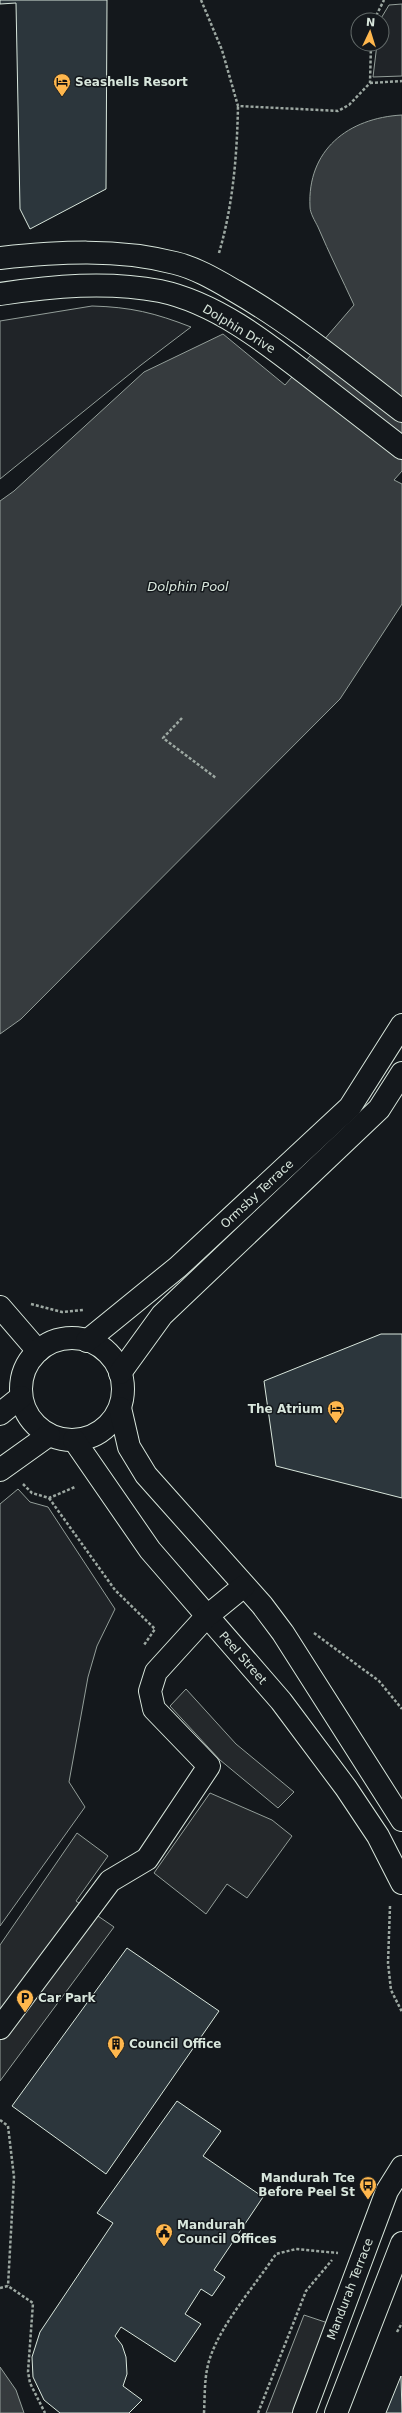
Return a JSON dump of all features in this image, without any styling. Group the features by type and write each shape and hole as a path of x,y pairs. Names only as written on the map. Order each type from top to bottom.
{"street":[{"path":"0,258 52,253 99,252 146,256 196,271 260,306 292,328 402,411"},
{"name":"Dolphin Drive","path":"0,294 57,286 137,288 183,298 240,326 277,351 402,448"},
{"name":"Ormsby Terrace","path":"87,1341 178,1267 350,1107 402,1025"},
{"name":"Ormsby Terrace","path":"120,1373 162,1315 379,1109 402,1073"},
{"path":"6,1315 38,1351"},
{"path":"70,1338 87,1341 101,1348 113,1359 120,1373 123,1396 120,1408 112,1421 102,1431 88,1438 74,1440 61,1439 49,1435 35,1425 26,1412 21,1397 22,1380 28,1363 38,1351 53,1342 70,1338"},
{"path":"0,1414 21,1397"},
{"path":"120,1408 129,1447 146,1475 244,1586 283,1633 402,1820"},
{"path":"3,1467 49,1435"},
{"name":"Peel Street","path":"74,1440 150,1550 206,1617 281,1701 346,1788 378,1836 402,1883"},
{"path":"0,2028 110,1881 146,1859 209,1766 154,1709 150,1691 156,1672 206,1617 244,1586"},
{"name":"Mandurah Terrace","path":"304,2413 387,2191 402,2168"},
{"path":"336,2413 402,2243"}],"path":[{"path":"201,0 222,50 238,106 237,162 227,226 218,257"},
{"path":"378,12 384,0"},
{"path":"238,106 328,112 338,111 349,105 370,83 371,52"},
{"path":"370,83 402,81"},
{"path":"182,718 163,738 216,778"},
{"path":"6,1315 32,1304 62,1312 96,1309 112,1321"},
{"path":"3,1467 32,1493 49,1498 115,1590 155,1629 140,1652"},
{"path":"49,1498 86,1483 97,1474"},
{"path":"390,1904 388,1963 391,1990 402,2012"},
{"path":"0,2120 8,2126 14,2177 8,2286"},
{"path":"258,2413 306,2291 339,2253 341,2246"},
{"path":"204,2413 205,2384 210,2358 224,2331 276,2254 296,2249 339,2253"},
{"path":"0,2288 8,2286 33,2303 28,2372 30,2383 45,2413"}],"shaded area":[{"path":"402,4 402,76 373,77 376,52 390,52 390,12 385,12 389,5"},
{"path":"92,306 131,309 166,318 191,327 141,365 0,479 0,321"},
{"path":"18,1489 30,1502 48,1507 115,1609 97,1646 88,1677 69,1782 85,1807 0,1926 0,1504"},
{"path":"186,1689 236,1744 294,1792 278,1808 220,1760 170,1706"},
{"path":"210,1793 272,1820 292,1836 247,1898 227,1884 206,1914 154,1873"},
{"name":"Car Park","path":"77,1833 108,1856 76,1901 114,1927 0,2081 0,1945"},
{"path":"304,2315 331,2324 295,2413 266,2413"}],"water":[{"name":"Dolphin Pool","path":"402,115 402,471 394,480 402,484 402,604 340,699 21,1019 0,1034 0,501 14,491 144,372 223,334 285,385 354,305 311,212 311,187 316,169 324,154 335,141 348,130 382,117"},
{"path":"0,2367 16,2390 24,2413 0,2413"}],"building":[{"name":"Seashells Resort","path":"0,0 107,0 106,189 30,229 20,209 16,3 0,4"},
{"name":"The Atrium","path":"381,1334 402,1334 402,1498 276,1466 264,1381"},
{"name":"Council Office","path":"127,1948 219,2011 106,2174 12,2106"},
{"name":"Mandurah Council Offices","path":"177,2101 221,2131 203,2156 263,2197 214,2270 225,2277 212,2296 201,2289 185,2314 201,2324 175,2362 121,2327 115,2336 122,2345 126,2357 127,2374 123,2386 142,2400 129,2413 60,2413 44,2400 33,2377 32,2357 40,2332 113,2223 97,2213"},
{"path":"401,2376 402,2413 386,2413"}],"place":[{"name":"Seashells Resort","path":"62,97"},
{"name":"The Atrium","path":"336,1424"},
{"name":"Car Park","path":"25,2013"},
{"name":"Council Office","path":"116,2059"},
{"name":"Mandurah Tce Before Peel St","path":"368,2200"},
{"name":"Mandurah Council Offices","path":"164,2247"}]}
